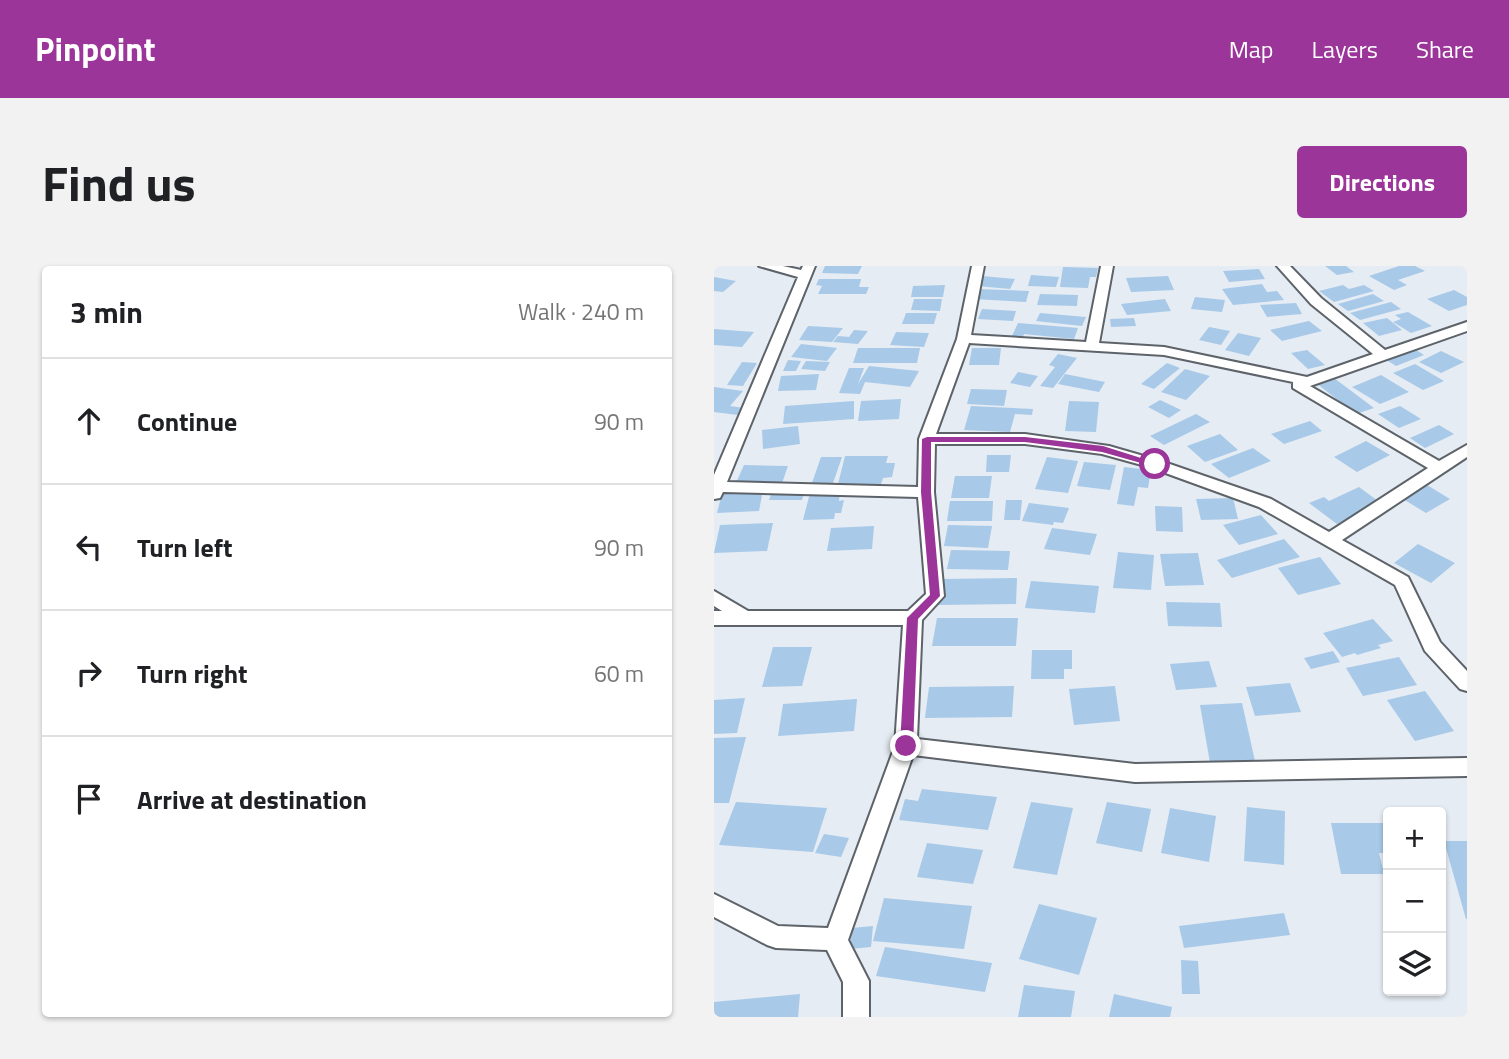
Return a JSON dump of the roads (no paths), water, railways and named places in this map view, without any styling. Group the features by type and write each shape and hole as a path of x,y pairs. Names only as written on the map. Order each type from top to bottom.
{"street":[{"path":"765,266 806,270 715,489 926,492"},
{"path":"835,941 906,746 913,618 935,596 926,492 927,439 964,339 978,266"},
{"path":"1091,345 1107,266"},
{"path":"1283,266 1315,301 1382,355"},
{"path":"1297,385 1467,326"},
{"path":"964,339 1164,351 1303,380 1297,385"},
{"path":"1297,385 1439,468"},
{"path":"927,439 1025,439 1103,449 1155,464 1265,503 1331,538 1402,581 1432,646 1467,684"},
{"path":"1331,538 1467,450"},
{"path":"714,597 744,618"},
{"path":"714,618 913,618"},
{"path":"906,746 1135,773 1467,767"},
{"path":"714,905 776,937 825,938 835,941 856,981 856,1017"}]}
